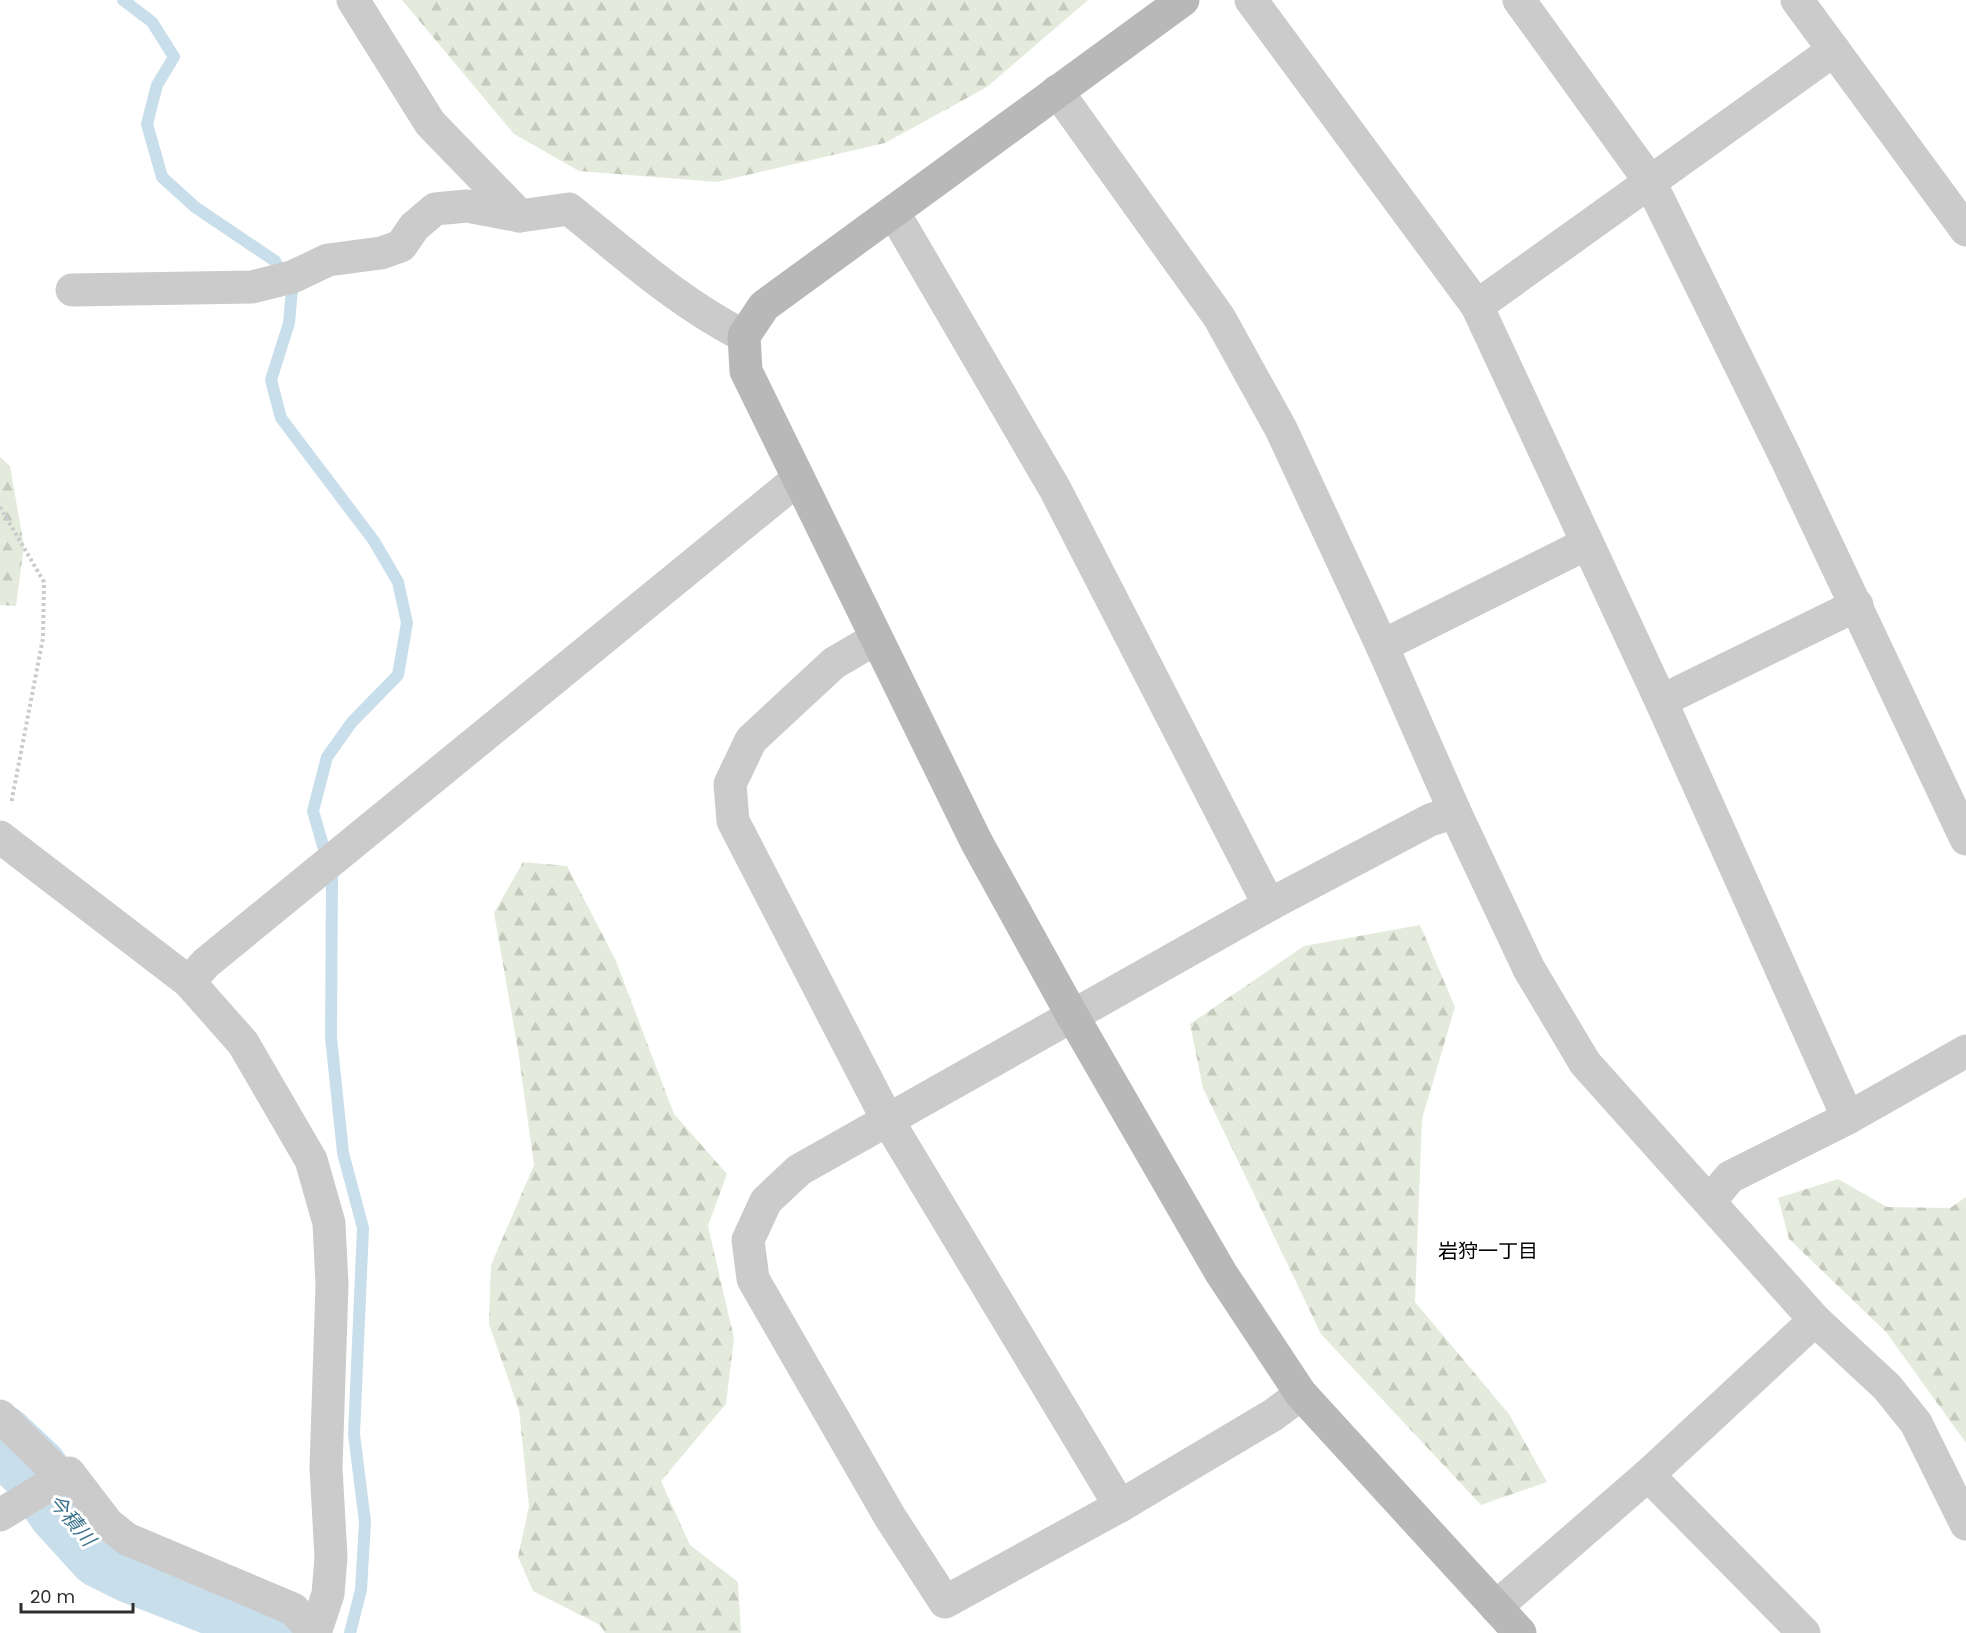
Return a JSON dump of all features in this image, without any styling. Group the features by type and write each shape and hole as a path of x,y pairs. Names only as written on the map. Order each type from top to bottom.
{"street":[{"path":"353,0 430,123 520,216"},
{"path":"1183,0 764,306 744,336 746,371 875,639 976,841 1072,1015 1221,1273 1301,1394 1520,1633"},
{"path":"1251,0 1477,306 1661,701 1848,1118"},
{"path":"1519,0 1649,180 1857,605 1966,839"},
{"path":"1797,0 1966,230"},
{"path":"1477,306 1649,180 1834,50"},
{"path":"1057,91 1219,317 1281,429 1529,969 1585,1063 1815,1320 1887,1387 1916,1423 1966,1524"},
{"path":"72,290 252,287 292,277 328,260 381,253 401,246 414,227 435,209 467,206 520,216 568,209 709,319 744,336"},
{"path":"894,213 1055,489 1269,905"},
{"path":"189,982 206,963 798,479"},
{"path":"1382,646 1586,544"},
{"path":"1661,701 1857,605"},
{"path":"875,639 834,663 751,740 730,784 733,821 887,1119 1120,1506"},
{"path":"1301,1394 1273,1415 1120,1506 945,1602 890,1517 753,1280 748,1240 766,1201 799,1170 1269,905 1430,820 1455,812"},
{"path":"0,1515 69,1473 108,1524 127,1539 293,1610 315,1633 328,1594 331,1557 326,1468 332,1285 329,1223 311,1160 243,1043 189,982 2,838"},
{"path":"1710,1200 1730,1177 1848,1118 1966,1051"},
{"path":"1496,1607 1648,1475 1815,1320"},
{"path":"0,1416 62,1477"},
{"path":"1648,1475 1804,1633"}],"path":[{"path":"0,507 44,582 43,638 2,838"}],"green space":[{"path":"402,0 1088,0 987,87 885,143 717,182 579,171 514,134"},
{"path":"0,457 10,466 24,546 16,606 0,605"},
{"path":"523,862 567,866 616,961 674,1114 727,1174 708,1226 734,1338 726,1404 661,1481 690,1545 738,1582 741,1633 605,1633 600,1625 533,1591 518,1557 529,1506 519,1410 489,1324 491,1265 534,1165 518,1050 494,913"},
{"path":"1420,925 1455,1007 1422,1119 1415,1302 1509,1414 1547,1482 1481,1505 1321,1334 1203,1088 1190,1024 1304,946"},
{"path":"1838,1179 1887,1207 1950,1208 1966,1197 1966,1443 1886,1332 1789,1239 1778,1198"}],"waterway":[{"path":"123,0 152,22 174,57 157,85 147,124 162,177 195,207 275,261 292,289 289,323 271,380 281,418 374,541 398,582 407,623 398,675 352,722 327,757 313,811 332,877 331,1037 343,1153 363,1228 354,1434 365,1522 361,1590 350,1633"},
{"name":"今積川","path":"0,1438 35,1471 61,1510 101,1554 131,1569 294,1633"}],"district":[{"name":"岩狩一丁目","path":"1488,1251"}]}
